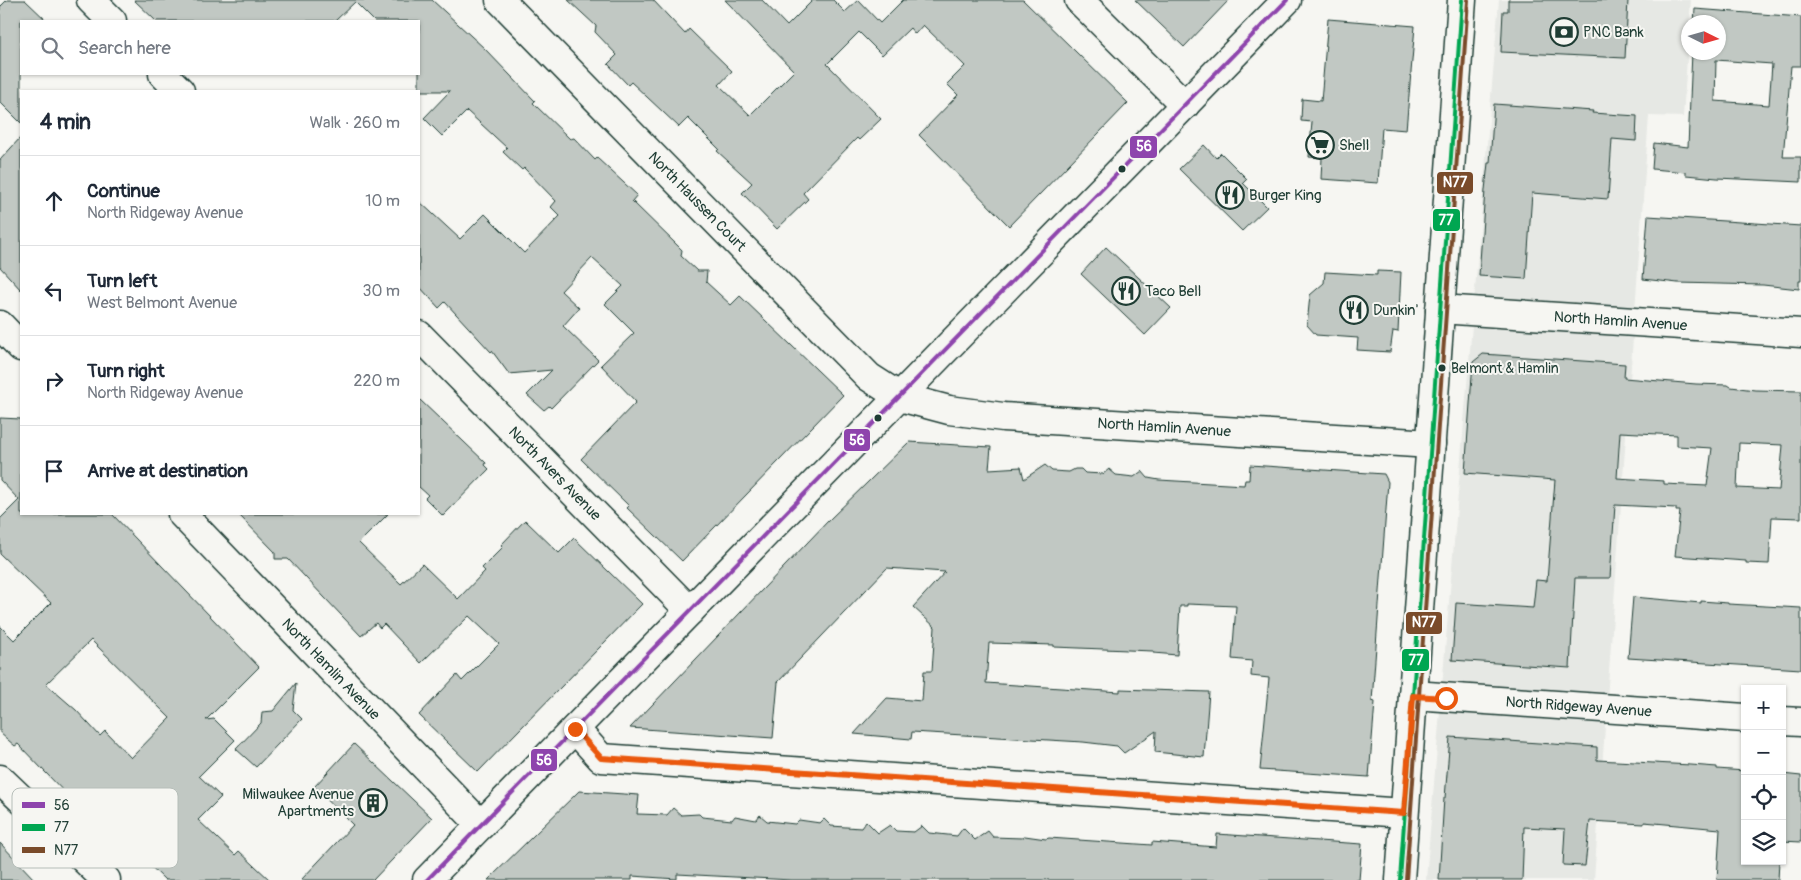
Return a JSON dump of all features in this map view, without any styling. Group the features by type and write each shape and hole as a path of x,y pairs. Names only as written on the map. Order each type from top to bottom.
{"street":[{"path":"91,0 111,20"},
{"name":"North Haussen Court","path":"500,0 869,377 900,397"},
{"path":"1079,0 1185,105"},
{"path":"427,880 1287,0"},
{"path":"1400,880 1462,0"},
{"path":"164,75 179,90"},
{"name":"North Hamlin Avenue","path":"1440,309 1801,333"},
{"path":"0,326 20,347"},
{"name":"North Avers Avenue","path":"420,336 690,611"},
{"name":"North Hamlin Avenue","path":"900,397 949,410 1003,417 1431,444"},
{"name":"North Hamlin Avenue","path":"183,515 481,825"},
{"name":"North Ridgeway Avenue","path":"1413,696 1741,718"},
{"path":"1786,721 1801,722"},
{"path":"575,729 601,758 1404,813"},
{"path":"0,779 12,790"},
{"path":"93,868 106,880"}],"shaded area":[{"path":"1499,0 1691,0 1690,15 1681,15 1681,60 1687,60 1683,117 1649,116 1594,880 1426,880"}],"building":[{"path":"7,0 25,0 46,20 20,20 20,122 0,102 0,7"},
{"path":"134,0 432,0 484,48 535,101 533,103 570,139 574,138 595,160 597,158 637,195 632,201 682,250 681,256 697,271 707,271 706,282 731,305 740,296 843,395 682,561 627,508 629,506 581,459 636,402 601,365 634,333 605,304 623,286 592,258 561,291 579,308 563,326 598,360 551,408 549,406 544,410 527,395 552,370 509,374 492,351 445,302 439,308 420,287 420,202 460,239 485,214 524,253 560,216 551,207 556,201 524,168 522,170 503,152 507,148 467,111 442,136 424,118 450,91 419,90 420,20 373,20 355,2 336,20 155,20"},
{"path":"568,0 653,0 685,34 689,29 732,71 719,85 750,115 794,71 725,0 762,0 787,26 813,0 833,0 845,12 858,0 880,23 903,0 1023,0 1128,103 1009,226 919,135 958,95 947,84 965,66 923,25 915,34 910,28 882,55 859,32 827,64 881,119 859,140 857,138 803,193 808,199 777,229 742,193 752,183 717,151 719,149 688,118 679,127 631,82 628,85 608,64 617,55 595,32 596,26"},
{"path":"1135,0 1229,0 1184,47"},
{"name":"PNC Bank","path":"1508,0 1628,0 1625,58 1501,52 1503,11 1508,11"},
{"path":"1695,9 1801,17 1801,66 1791,66 1783,157 1801,157 1801,182 1717,178 1686,175 1686,172 1652,169 1654,143 1688,147 1692,60 1716,60 1726,60 1726,15 1695,15","holes":["1716,60 1772,64 1769,105 1715,101"]},
{"name":"Shell","path":"1328,19 1415,26 1406,130 1382,128 1378,183 1321,179 1322,158 1309,157 1312,122 1301,121 1302,99 1321,101"},
{"path":"1494,104 1637,116 1636,141 1612,139 1608,199 1532,193 1526,279 1479,276"},
{"path":"20,138 20,289 0,267 0,160"},
{"name":"Burger King","path":"1204,145 1216,158 1221,153 1247,179 1243,183 1267,207 1242,231 1179,169"},
{"path":"1648,216 1801,226 1801,281 1799,281 1799,289 1763,285 1678,283 1643,279"},
{"name":"Taco Bell","path":"1106,247 1171,308 1145,335 1081,274"},
{"name":"Dunkin'","path":"1377,271 1401,272 1398,332 1393,331 1390,352 1357,350 1358,338 1316,335 1307,325 1310,295 1324,283 1325,272 1377,275"},
{"path":"1483,354 1625,364 1624,378 1728,385 1755,390 1801,391 1801,518 1772,517 1769,564 1746,563 1746,561 1675,556 1680,511 1676,511 1676,508 1615,505 1610,578 1575,578 1570,668 1452,660 1456,603 1533,608 1536,580 1547,581 1555,480 1465,473 1473,362","holes":["1620,432 1677,435 1677,446 1712,448 1707,486 1664,484 1664,481 1617,478","1739,443 1783,445 1779,490 1737,488"]},
{"path":"420,400 486,463 485,465 489,469 443,516 425,498 428,495 420,488"},
{"path":"0,418 20,419 20,515 113,515 259,667 206,720 214,719 235,740 199,776 221,797 198,820 235,855 239,851 270,880 165,880 153,868 178,868 178,788 60,788 18,744 15,746 0,733 0,626 14,640 51,603 0,554 0,519 19,500 0,480","holes":["91,640 170,718 131,758 105,731 100,736 76,710 46,684"]},
{"path":"909,442 991,447 989,469 1021,467 1024,479 1045,465 1052,471 1069,472 1081,469 1085,473 1103,474 1109,469 1116,475 1134,477 1142,471 1148,478 1159,480 1244,485 1245,480 1249,480 1250,465 1384,474 1388,482 1372,701 1375,702 1369,777 1260,770 1269,678 1251,676 1252,661 1232,659 1236,606 1187,604 1187,606 1180,606 1177,655 1153,653 1153,651 989,643 986,683 1120,692 1120,689 1209,692 1204,757 1155,752 1156,731 1124,753 1117,746 1083,742 912,732 911,739 854,734 887,698 922,701 924,671 932,671 935,627 913,607 945,572 887,568 778,682 773,738 630,728 829,520"},
{"path":"239,515 387,515 359,543 401,584 422,564 458,599 485,571 482,568 503,547 501,545 525,520 559,553 574,538 642,604 478,772 419,715 457,675 462,681 499,644 469,616 421,663 384,624 380,628 376,623 361,636 288,559 275,559 275,552"},
{"path":"1633,597 1701,603 1701,601 1801,608 1801,669 1628,658"},
{"path":"296,683 293,710 302,719 256,767 236,749 261,723 262,712 273,711"},
{"path":"1450,737 1597,747 1597,760 1691,765 1741,771 1741,865 1779,865 1778,880 1717,880 1720,829 1644,822 1644,824 1590,821 1585,866 1563,865 1565,829 1524,827 1522,880 1439,880"},
{"name":"Milwaukee Avenue Apartments","path":"354,744 432,818 373,880 301,880 353,825 314,787"},
{"path":"1786,774 1801,776 1801,842 1786,841"},
{"path":"579,791 639,795 637,814 667,815 673,808 681,815 699,814 702,817 732,820 735,816 756,820 760,815 767,821 795,824 799,820 820,823 824,819 831,826 861,828 866,821 878,833 890,825 896,831 914,832 922,826 929,833 957,836 963,828 975,840 988,831 993,837 1022,838 1025,836 1046,839 1152,845 1152,842 1216,847 1217,834 1362,844 1359,880 792,880 677,874 677,879 632,876 632,880 488,880"},
{"path":"0,843 12,856 12,868 24,868 35,880 0,880"}],"transit line":[{"name":"56","path":"427,880 1287,0"},
{"name":"77","path":"1400,880 1462,0"},
{"name":"N77","path":"1406,880 1468,0"}],"place":[{"name":"PNC Bank","path":"1564,32"},
{"name":"Shell","path":"1320,145"},
{"name":"Burger King","path":"1230,195"},
{"name":"Taco Bell","path":"1126,291"},
{"name":"Dunkin'","path":"1354,310"},
{"name":"Belmont & Hamlin","path":"1442,368"},
{"name":"Milwaukee Avenue Apartments","path":"373,803"}],"route":[{"path":"575,729 601,758 1404,813 1413,696 1446,698"}]}
